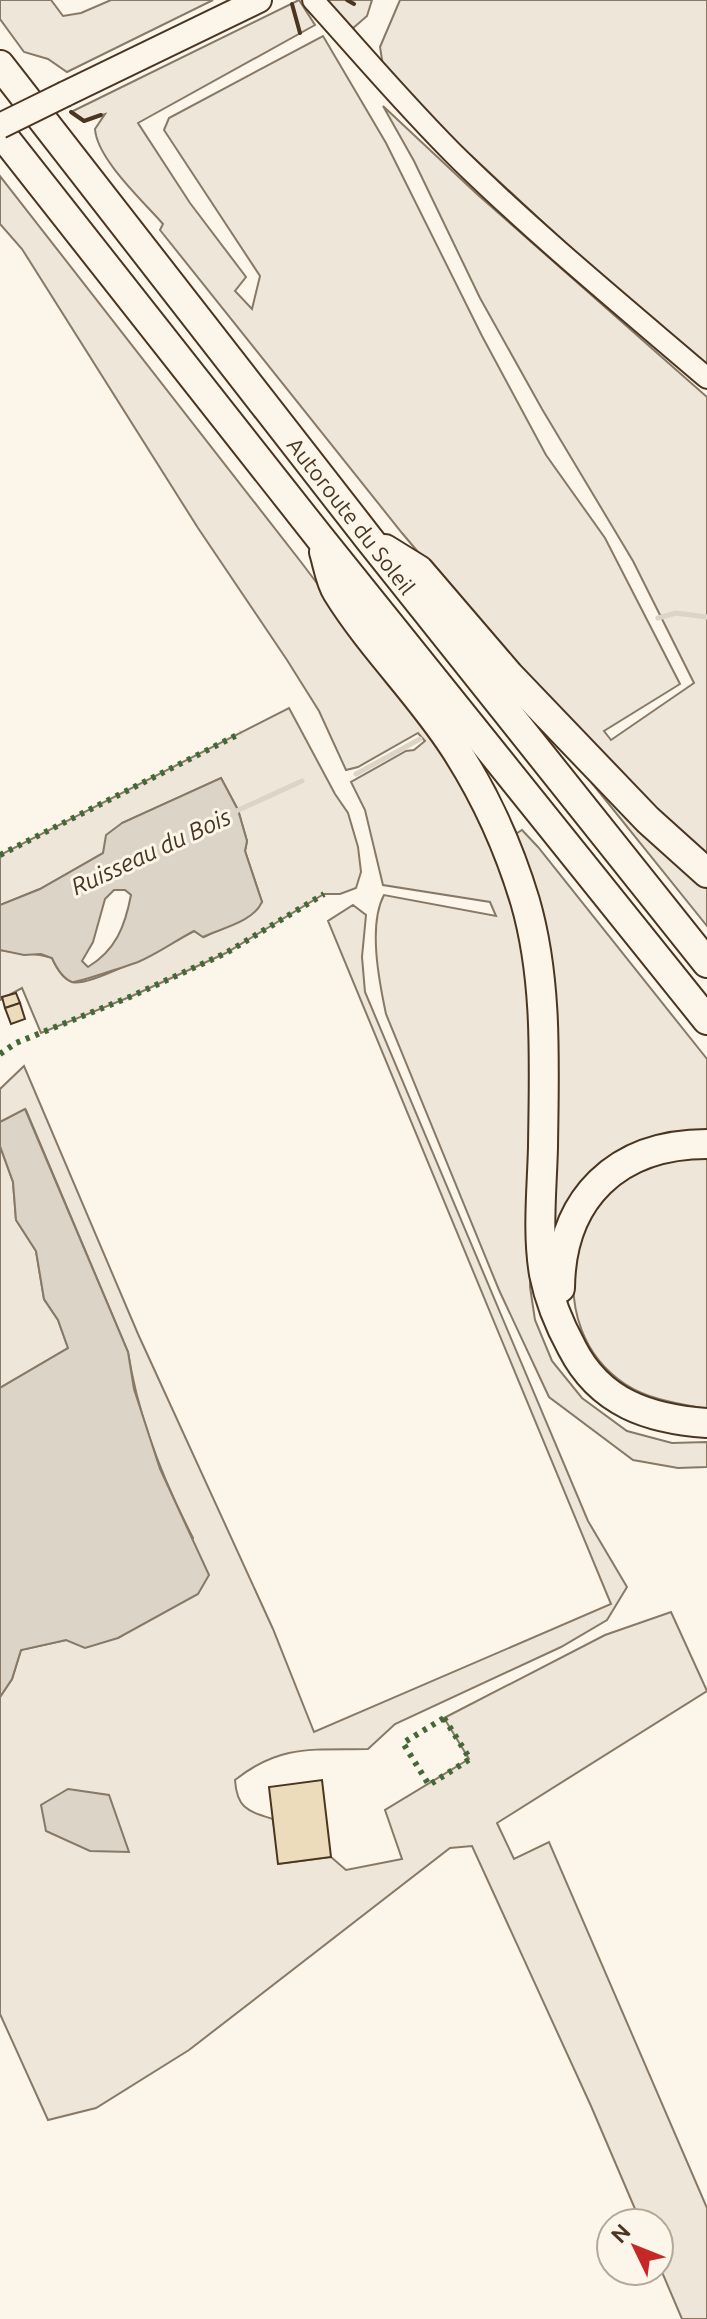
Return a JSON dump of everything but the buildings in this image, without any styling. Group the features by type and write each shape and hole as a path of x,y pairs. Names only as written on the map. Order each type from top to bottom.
{"highway":[{"name":"Autoroute du Soleil","path":"0,65 369,539 707,963"},
{"name":"Autoroute du Soleil","path":"0,129 320,538 707,1020"},
{"path":"320,538 335,590 454,747 483,796 524,899 536,948 542,1009 541,1237 544,1275 559,1321 579,1362 609,1393 653,1416 707,1423"},
{"path":"369,539 419,570 519,686 648,820 707,873"},
{"path":"559,1321 563,1248 570,1224 595,1186 634,1158 660,1148 707,1144"}],"main road":[{"path":"0,129 259,0"}],"street":[{"path":"313,0 401,100 462,162 558,250 707,378"}],"shaded area":[{"path":"0,0 51,0 63,16 81,13 111,0 213,0 67,72 48,59 24,52 0,19"},
{"path":"299,0 315,25 138,123 190,203 246,277 235,291 252,309 260,276 164,130 169,118 323,36 386,143 482,336 546,455 605,538 680,684 604,731 611,740 694,683 633,561 480,298 414,161 383,106 478,195 707,397 707,863 534,689 402,533 160,230 163,224 112,166 95,129 105,114 84,121 71,112"},
{"path":"325,0 372,0 367,16 352,29"},
{"path":"400,0 707,0 707,366 575,252 432,119 383,66 380,47"},
{"path":"0,176 301,562 435,740 468,793 500,858 529,973 533,1168 530,1287 535,1320 552,1361 582,1398 627,1431 672,1443 707,1442 707,1467 678,1468 633,1460 549,1397 499,1290 383,1001 376,937 379,907 384,895 496,916 490,902 383,885 365,810 351,782 406,751 414,750 425,741 418,733 358,767 346,770 319,711 287,660 198,528 22,249 0,224"},
{"path":"289,708 348,813 358,847 361,872 356,888 340,894 324,894 226,953 41,1033 22,988 0,1000 0,950 52,958 65,978 82,982 113,971 194,931 204,937 262,902 245,851 247,841 238,810 221,778 122,823 103,853 40,889 0,905 0,855"},
{"path":"589,771 707,881 707,926 587,777"},
{"path":"522,830 707,1059 707,1132 655,1141 553,1255 514,835"},
{"path":"353,905 366,915 362,957 365,992 588,1521 627,1587 607,1620 561,1647 395,1724 368,1749 298,1751 282,1755 251,1768 235,1780 236,1790 245,1807 273,1819 279,1864 331,1857 346,1870 402,1859 385,1810 469,1759 444,1718 605,1635 671,1612 707,1691 497,1823 514,1859 549,1842 707,2208 707,2319 682,2319 668,2287 675,2287 675,2207 634,2207 472,1846 450,1848 189,2050 96,2108 48,2120 0,2014 0,1697 12,1679 21,1650 66,1640 118,1638 147,1620 193,1538 153,1448 138,1400 128,1352 26,1110 0,1122 0,1089 24,1066 138,1334 273,1629 314,1732 611,1604 328,921"},
{"path":"0,1146 13,1182 16,1220 36,1251 44,1299 58,1320 68,1348 0,1388"},
{"path":"707,1155 707,1409 654,1398 625,1384 598,1360 582,1330 574,1297 575,1264 585,1231 602,1201 626,1177 658,1161"}],"water":[{"path":"221,778 238,810 247,841 245,851 262,902 258,909 236,924 203,937 194,931 138,962 76,982 62,975 52,958 0,950 0,905 40,889 103,853 106,835 122,823","holes":["114,890 125,890 131,895 118,936 106,953 88,967 82,961 93,942 105,899"]},
{"path":"25,1109 128,1352 134,1389 160,1469 209,1575 198,1594 118,1638 85,1648 66,1640 21,1650 12,1679 0,1697 0,1388 68,1348 58,1320 44,1299 36,1251 16,1220 13,1182 0,1146 0,1122"},
{"path":"68,1789 109,1795 129,1852 90,1851 46,1831 41,1805"}],"waterway":[{"name":"Ruisseau du Bois","path":"658,618 676,613 707,617"},
{"name":"Ruisseau du Bois","path":"356,774 420,739"},
{"name":"Ruisseau du Bois","path":"232,813 302,781"}],"hedge":[{"path":"0,855 241,733"},
{"path":"0,1054 16,1043 132,996 226,953 324,894"},
{"path":"444,1718 470,1759 429,1785 403,1743 444,1718"}],"wall":[{"path":"347,0 354,4"},
{"path":"292,4 300,33"},
{"path":"71,112 84,121 101,115"}]}
